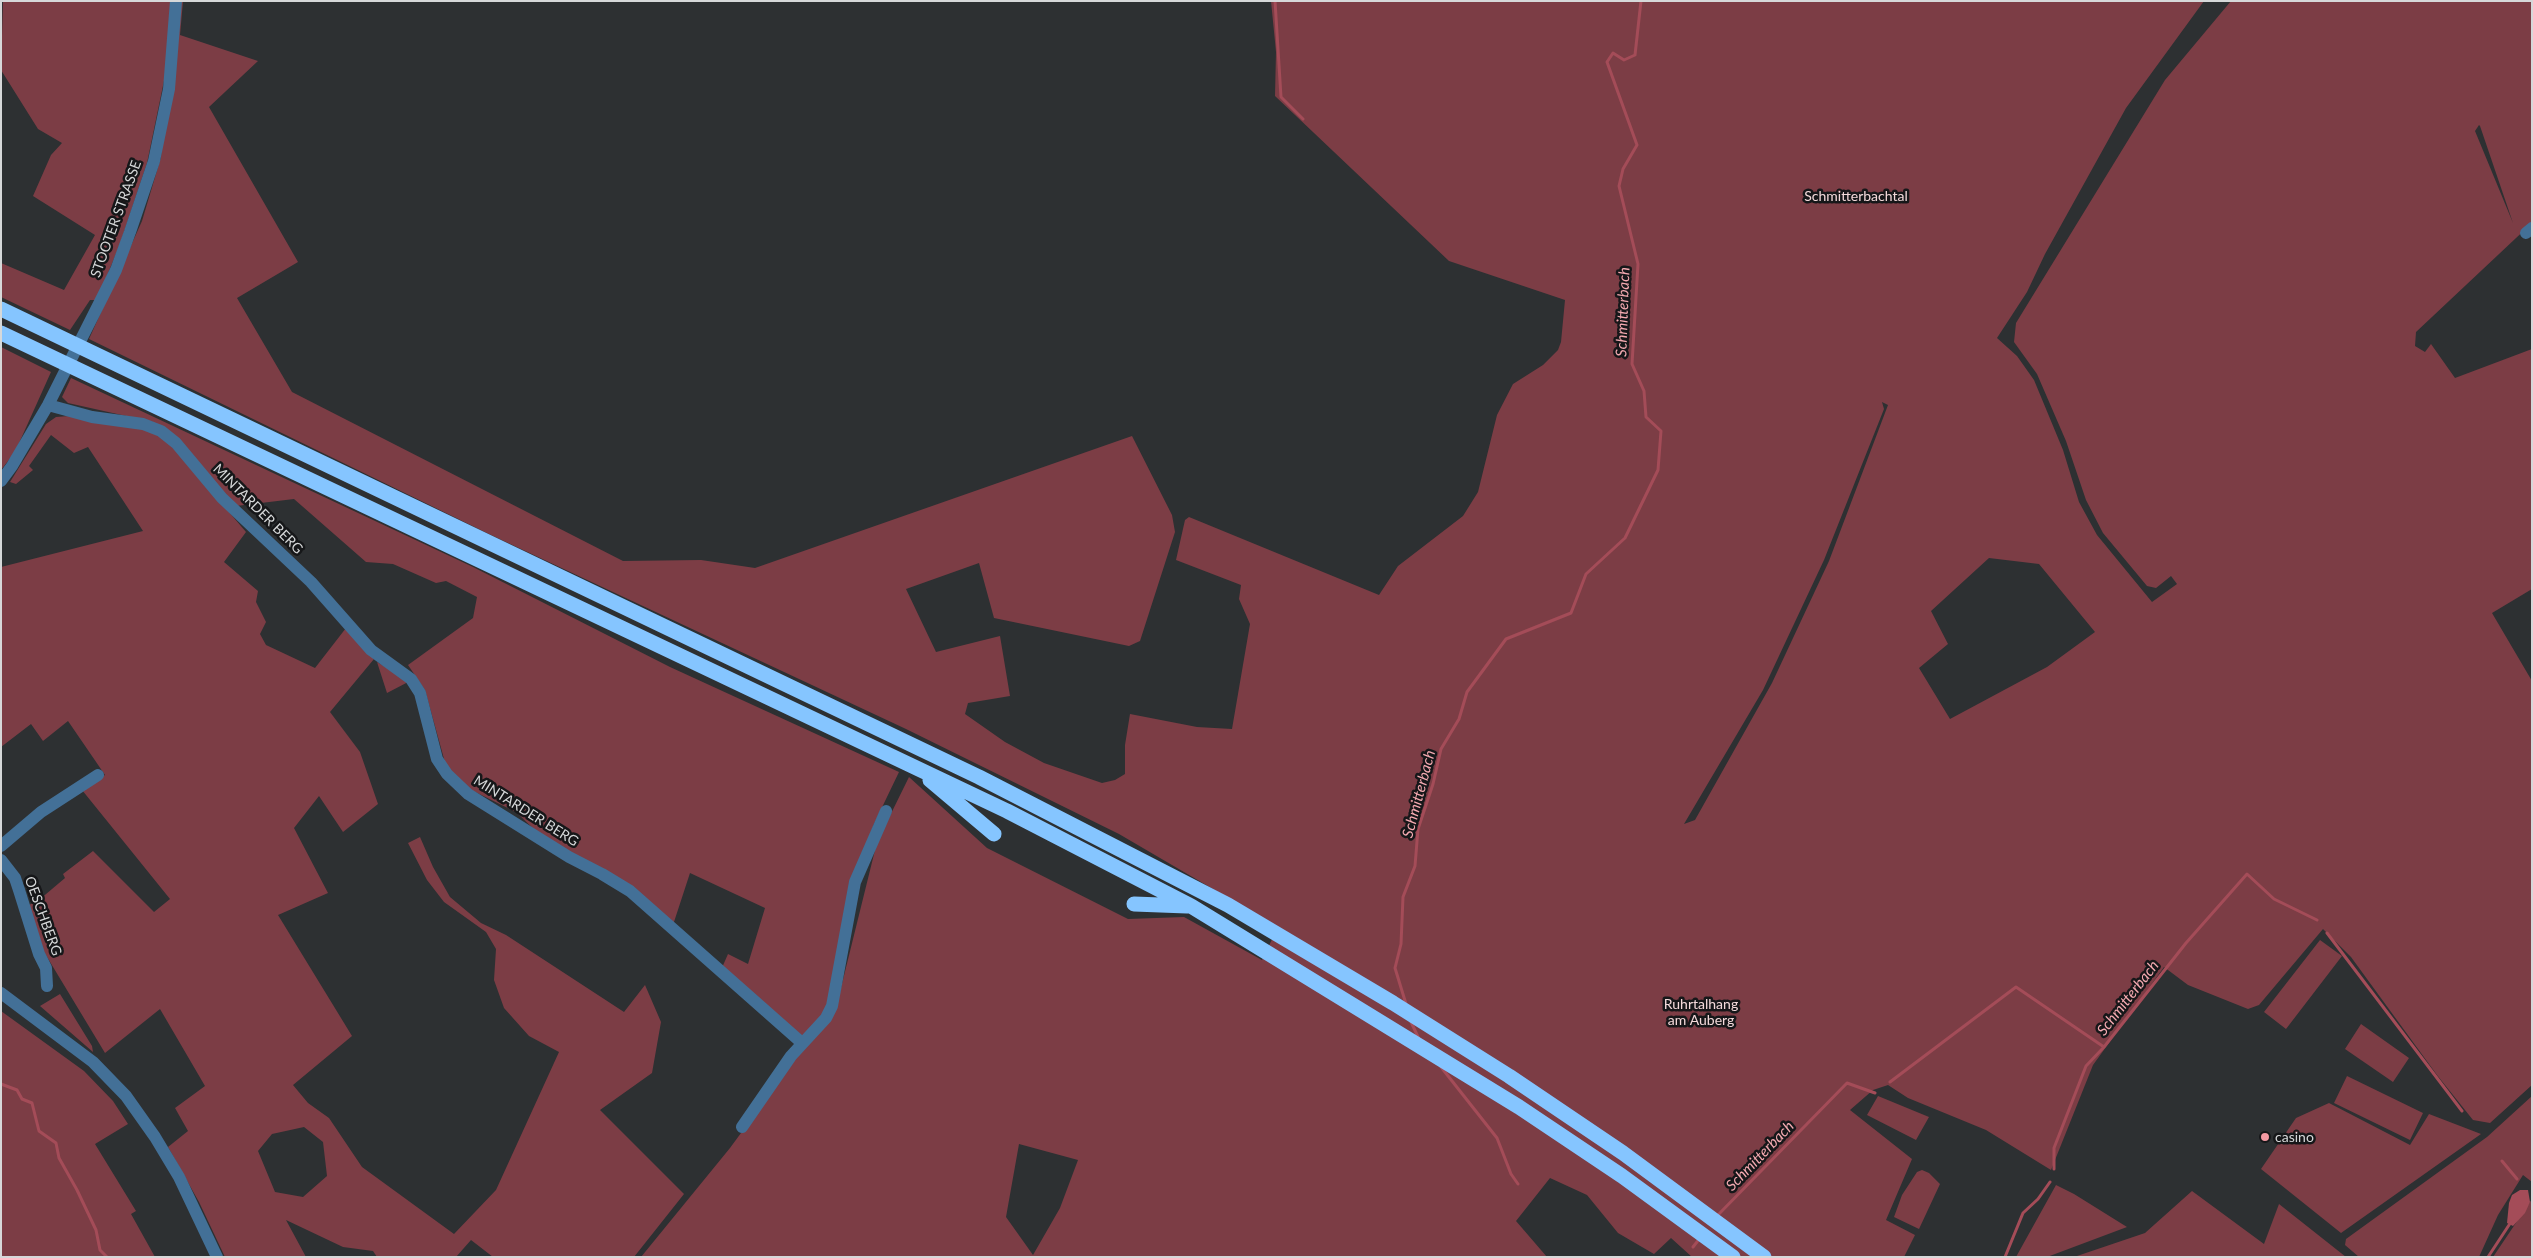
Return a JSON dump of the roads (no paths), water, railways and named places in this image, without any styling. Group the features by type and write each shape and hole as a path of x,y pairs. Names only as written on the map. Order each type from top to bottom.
{"highway":[{"path":"1,309 980,777 1228,905 1393,1003 1517,1082 1631,1159 1764,1257"},
{"path":"1,333 914,767 1097,856 1191,906 1519,1107 1622,1176 1733,1257"},
{"path":"914,767 994,834"},
{"path":"1134,904 1191,906"}],"street":[{"name":"STOOTER STRASSE","path":"1,481 48,405 116,270 154,161 168,89 176,1"},
{"name":"MINTARDER BERG","path":"48,405 92,417 143,424 161,431 176,443 222,498 311,582 371,650 411,679 420,692 437,759 447,774 468,794 569,857 630,891 802,1043"},
{"path":"1,846 41,812 98,776"},
{"path":"742,1127 802,1043 826,1018 832,1006 855,882 886,811"},
{"name":"OESCHBERG","path":"1,860 15,878 39,954 46,968 47,986"},
{"path":"1,992 93,1062 126,1096 155,1137 179,1177 217,1257"}],"waterway":[{"path":"1275,1 1281,97 1303,119"},
{"name":"Schmitterbach","path":"1406,1004 1395,968 1401,944 1403,897 1415,866 1418,829 1433,784 1441,749 1459,719 1467,692 1506,639 1571,613 1586,574 1625,538 1658,470 1661,431 1646,417 1644,391 1632,364 1638,264 1619,186 1623,169 1637,145 1607,62 1613,53 1624,60 1635,55 1641,1"},
{"name":"Schmitterbach","path":"1890,1082 2016,987 2104,1047 2186,943 2247,874 2274,899 2317,920"},
{"name":"Schmitterbach","path":"2327,933 2462,1111"},
{"name":"Schmitterbach","path":"1411,1022 1419,1039"},
{"path":"2054,1169 2054,1148 2086,1066 2104,1047"},
{"name":"Schmitterbach","path":"1441,1067 1497,1138 1511,1174 1518,1184"},
{"name":"Schmitterbach","path":"1716,1217 1847,1083 1875,1093"},
{"path":"1,1084 17,1090 22,1099 32,1103 39,1131 56,1143 59,1158 96,1230 100,1250 107,1257"},
{"name":"Schmitterbach","path":"2502,1161 2517,1179"},
{"path":"2005,1257 2023,1213 2038,1199 2050,1182"},
{"path":"2488,1257 2511,1222"},
{"name":"Schmitterbach","path":"1693,1247 1700,1238"}],"place":[{"name":"casino","path":"2265,1137"}],"park label":[{"name":"Schmitterbachtal","path":"1856,196"},
{"name":"Ruhrtalhang am Auberg","path":"1701,1012"}]}
